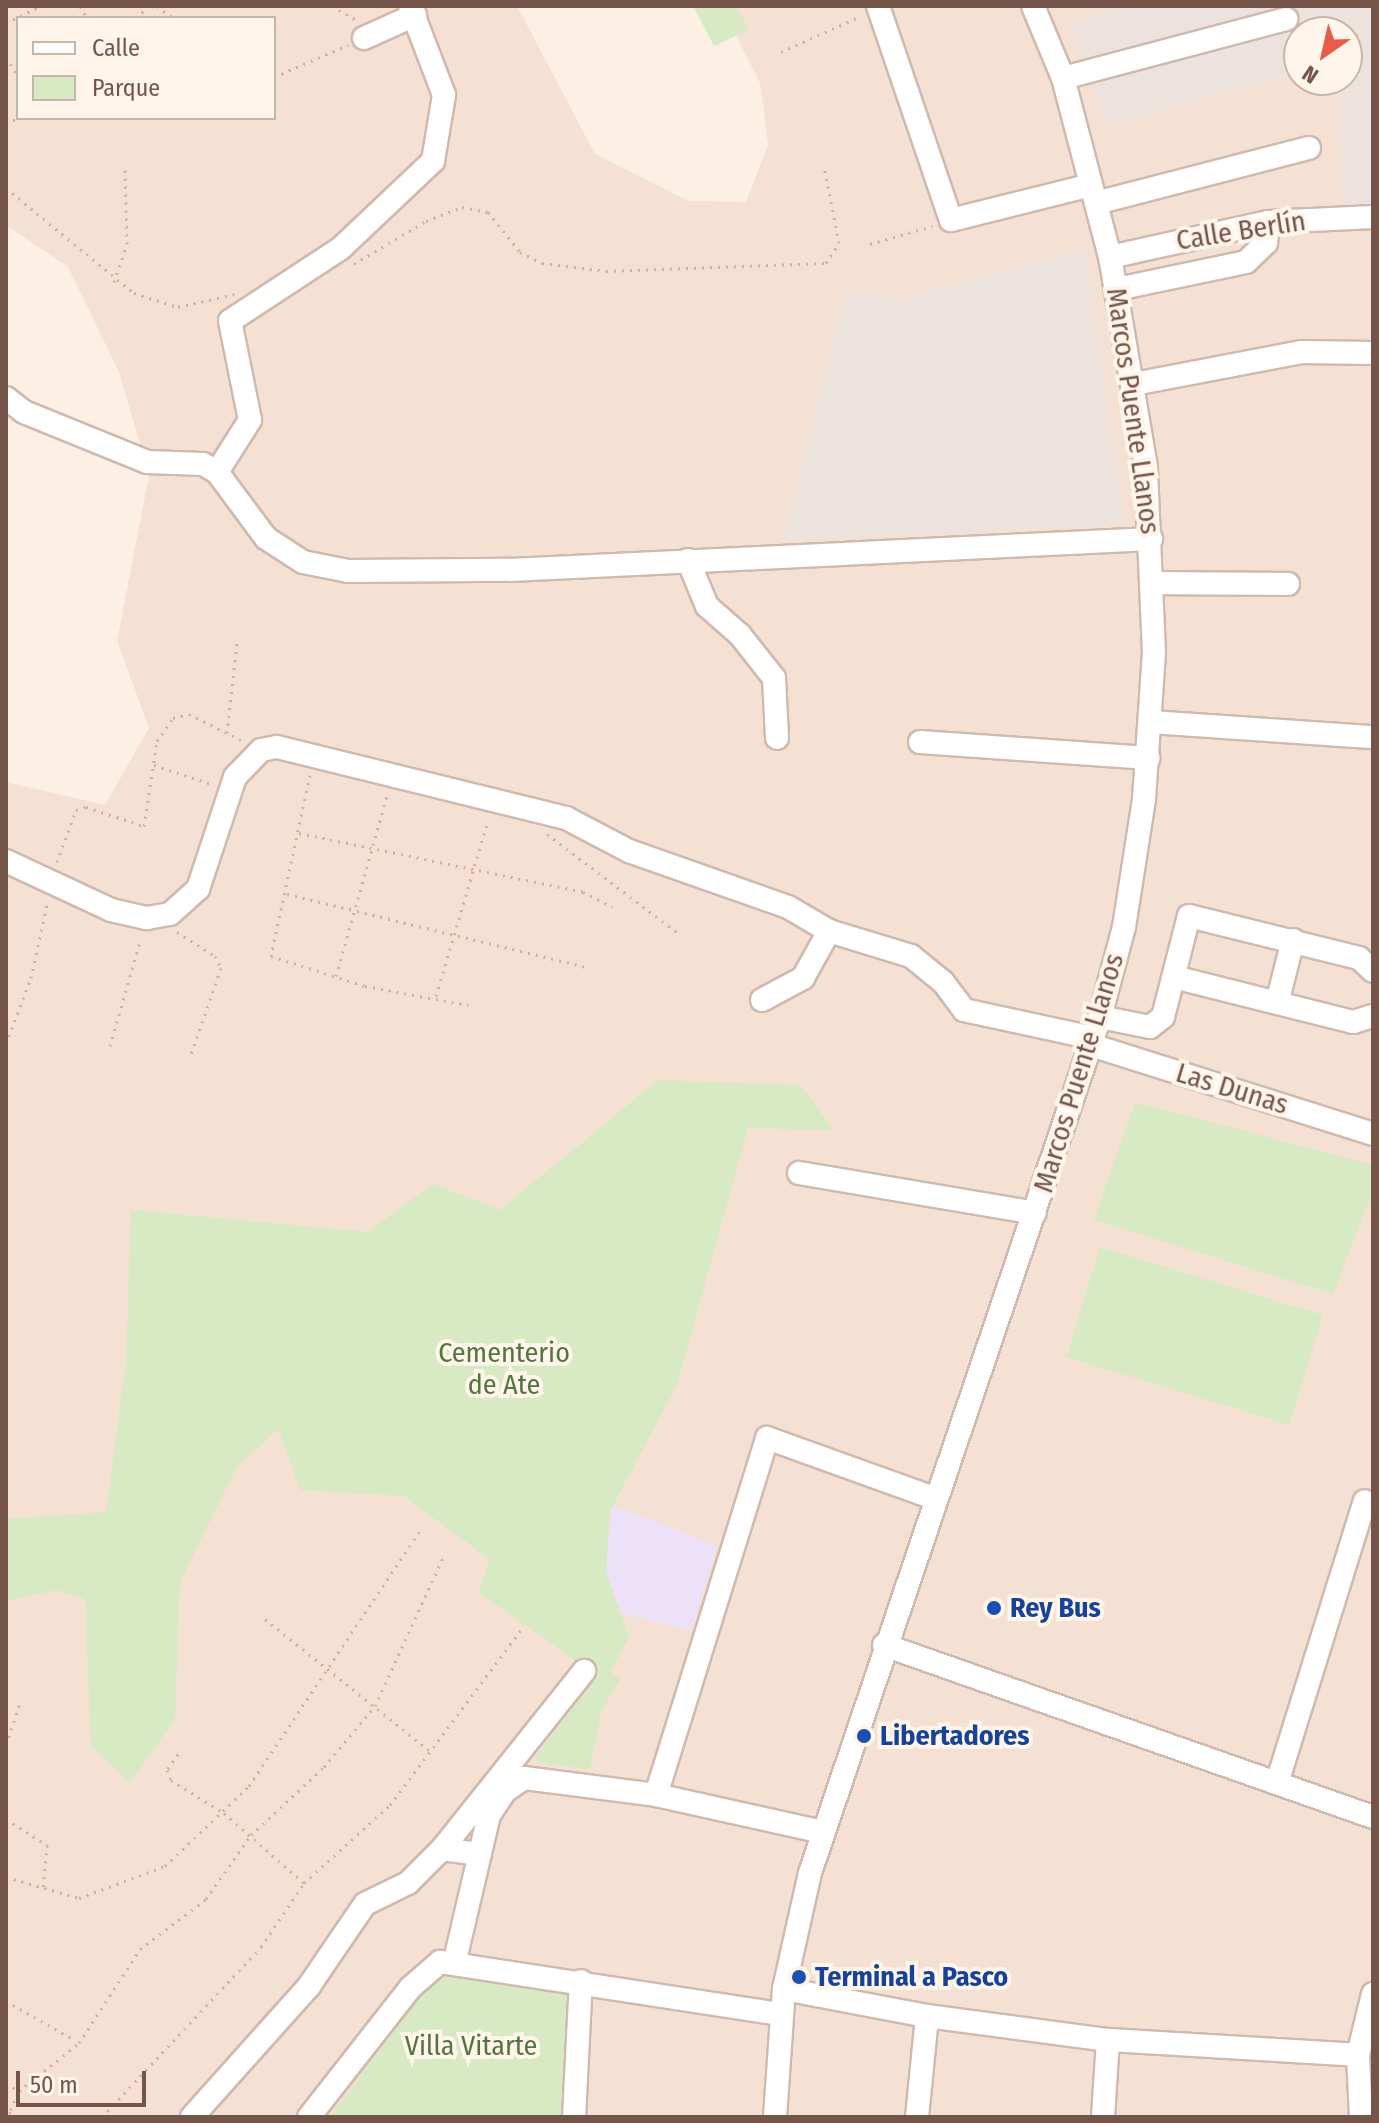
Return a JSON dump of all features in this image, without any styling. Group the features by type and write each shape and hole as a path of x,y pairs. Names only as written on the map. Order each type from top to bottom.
{"street":[{"path":"879,6 951,220 1094,194 1309,148"},
{"name":"Marcos Puente Llanos","path":"775,2117 784,1989 823,1832 934,1498 1095,1033 1133,881 1151,722 1153,583 1134,384 1117,289 1094,194 1063,78 1033,6"},
{"path":"217,472 250,420 230,321 341,248 433,161 444,95 413,11 364,38"},
{"path":"1063,78 1283,20"},
{"name":"Calle Berlín","path":"1110,257 1268,222 1373,217"},
{"path":"1117,289 1246,262 1266,243 1268,222"},
{"path":"1150,246 1155,281"},
{"path":"1134,384 1301,352 1373,353"},
{"path":"6,398 24,412 147,462 186,462 217,472 266,538 303,562 348,571 688,560 1151,539"},
{"path":"688,560 707,606 740,635 774,678 777,738"},
{"path":"1153,583 1288,584"},
{"path":"1151,722 1373,737"},
{"path":"920,742 1148,758"},
{"path":"6,861 111,910 147,918 170,914 198,889 230,790 261,750 277,747 566,818 629,851 788,907 829,931 911,956 943,982 964,1010 1095,1033 1150,1027 1163,1017 1189,916 1359,958 1373,971"},
{"path":"762,1000 803,978 829,931"},
{"path":"1277,1003 1293,940"},
{"path":"1174,977 1353,1022 1373,1016"},
{"name":"Las Dunas","path":"1095,1033 1373,1134"},
{"path":"799,1173 1035,1213"},
{"path":"656,1795 767,1438 934,1498"},
{"path":"1277,1783 1365,1501"},
{"path":"884,1645 1373,1817"},
{"path":"192,2117 309,1986 365,1904 408,1883 442,1849 584,1671"},
{"path":"455,1960 476,1854 489,1815 505,1791 524,1778 656,1795 823,1832"},
{"path":"442,1849 476,1854"},
{"path":"309,2117 410,1988 440,1962 455,1960 781,2014"},
{"path":"574,2117 581,1981"},
{"path":"784,1989 927,2016 1108,2040 1358,2055"},
{"path":"1361,2117 1358,2055 1373,1994"},
{"path":"917,2117 927,2016"},
{"path":"1103,2117 1108,2040"}],"path":[{"path":"20,16 41,6"},
{"path":"781,52 879,6"},
{"path":"276,76 364,38"},
{"path":"347,268 426,221 462,207 488,212 520,252 542,263 606,271 826,263 839,243 824,166"},
{"path":"114,282 127,244 125,167"},
{"path":"6,188 114,282 178,307 230,294 263,298"},
{"path":"870,244 951,220"},
{"path":"227,733 237,642"},
{"path":"6,1044 31,978 52,880 76,810 86,807 144,826 157,741 173,718 189,714 261,750"},
{"path":"314,756 287,894 271,956 336,976 468,1005"},
{"path":"154,765 230,790"},
{"path":"336,976 357,913 392,776"},
{"path":"436,996 493,801"},
{"path":"518,807 679,934"},
{"path":"299,833 472,873 583,892 612,907"},
{"path":"287,894 452,939 586,967"},
{"path":"170,914 179,935 220,961 190,1057"},
{"path":"110,1046 147,918"},
{"path":"6,1877 43,1891 79,1898 128,1884 165,1866 224,1813 329,1670 419,1532"},
{"path":"18,2117 8,2114 19,2091 79,2043 140,1949 206,1899 251,1835 324,1767 375,1706 444,1555"},
{"path":"265,1619 431,1752"},
{"path":"102,2117 261,1947 304,1883 390,1805 524,1626"},
{"path":"6,1745 20,1703"},
{"path":"178,1754 167,1775 224,1813 304,1883"},
{"path":"6,1819 47,1845 43,1891"},
{"path":"6,2001 71,2038"},
{"path":"6,2083 19,2091"}],"shaded area":[{"path":"6,6 517,6 595,154 688,201 746,202 768,145 760,83 721,6 1373,6 1373,2117 6,2117 6,782 105,805 149,728 117,641 149,475 119,372 68,267 6,225"},
{"path":"1124,6 1373,6 1373,206 1343,205 1338,96 1363,96 1363,16 1283,16 1283,76 1106,125 1071,25"},
{"path":"1084,248 1124,525 783,540 845,291 905,298"},
{"path":"612,1505 717,1546 691,1631 621,1613 606,1572"}],"green space":[{"path":"693,6 736,6 749,30 714,46"},
{"name":"Cementerio de Ate","path":"658,1080 801,1085 833,1130 748,1128 677,1385 610,1511 606,1572 629,1638 610,1672 620,1679 601,1712 590,1770 533,1761 597,1675 479,1593 489,1559 404,1496 300,1490 279,1429 238,1465 180,1582 175,1719 130,1783 91,1746 85,1599 57,1590 6,1601 6,1519 106,1512 126,1362 131,1210 368,1232 433,1184 500,1210"},
{"path":"1135,1102 1373,1165 1373,1190 1333,1294 1094,1220"},
{"path":"1100,1247 1323,1315 1289,1425 1066,1357"},
{"name":"Villa Vitarte","path":"456,1972 571,1990 564,2117 330,2117 429,1985"}],"place":[{"name":"Rey Bus","path":"994,1608"},
{"name":"Libertadores","path":"864,1736"},
{"name":"Terminal a Pasco","path":"799,1977"}]}
